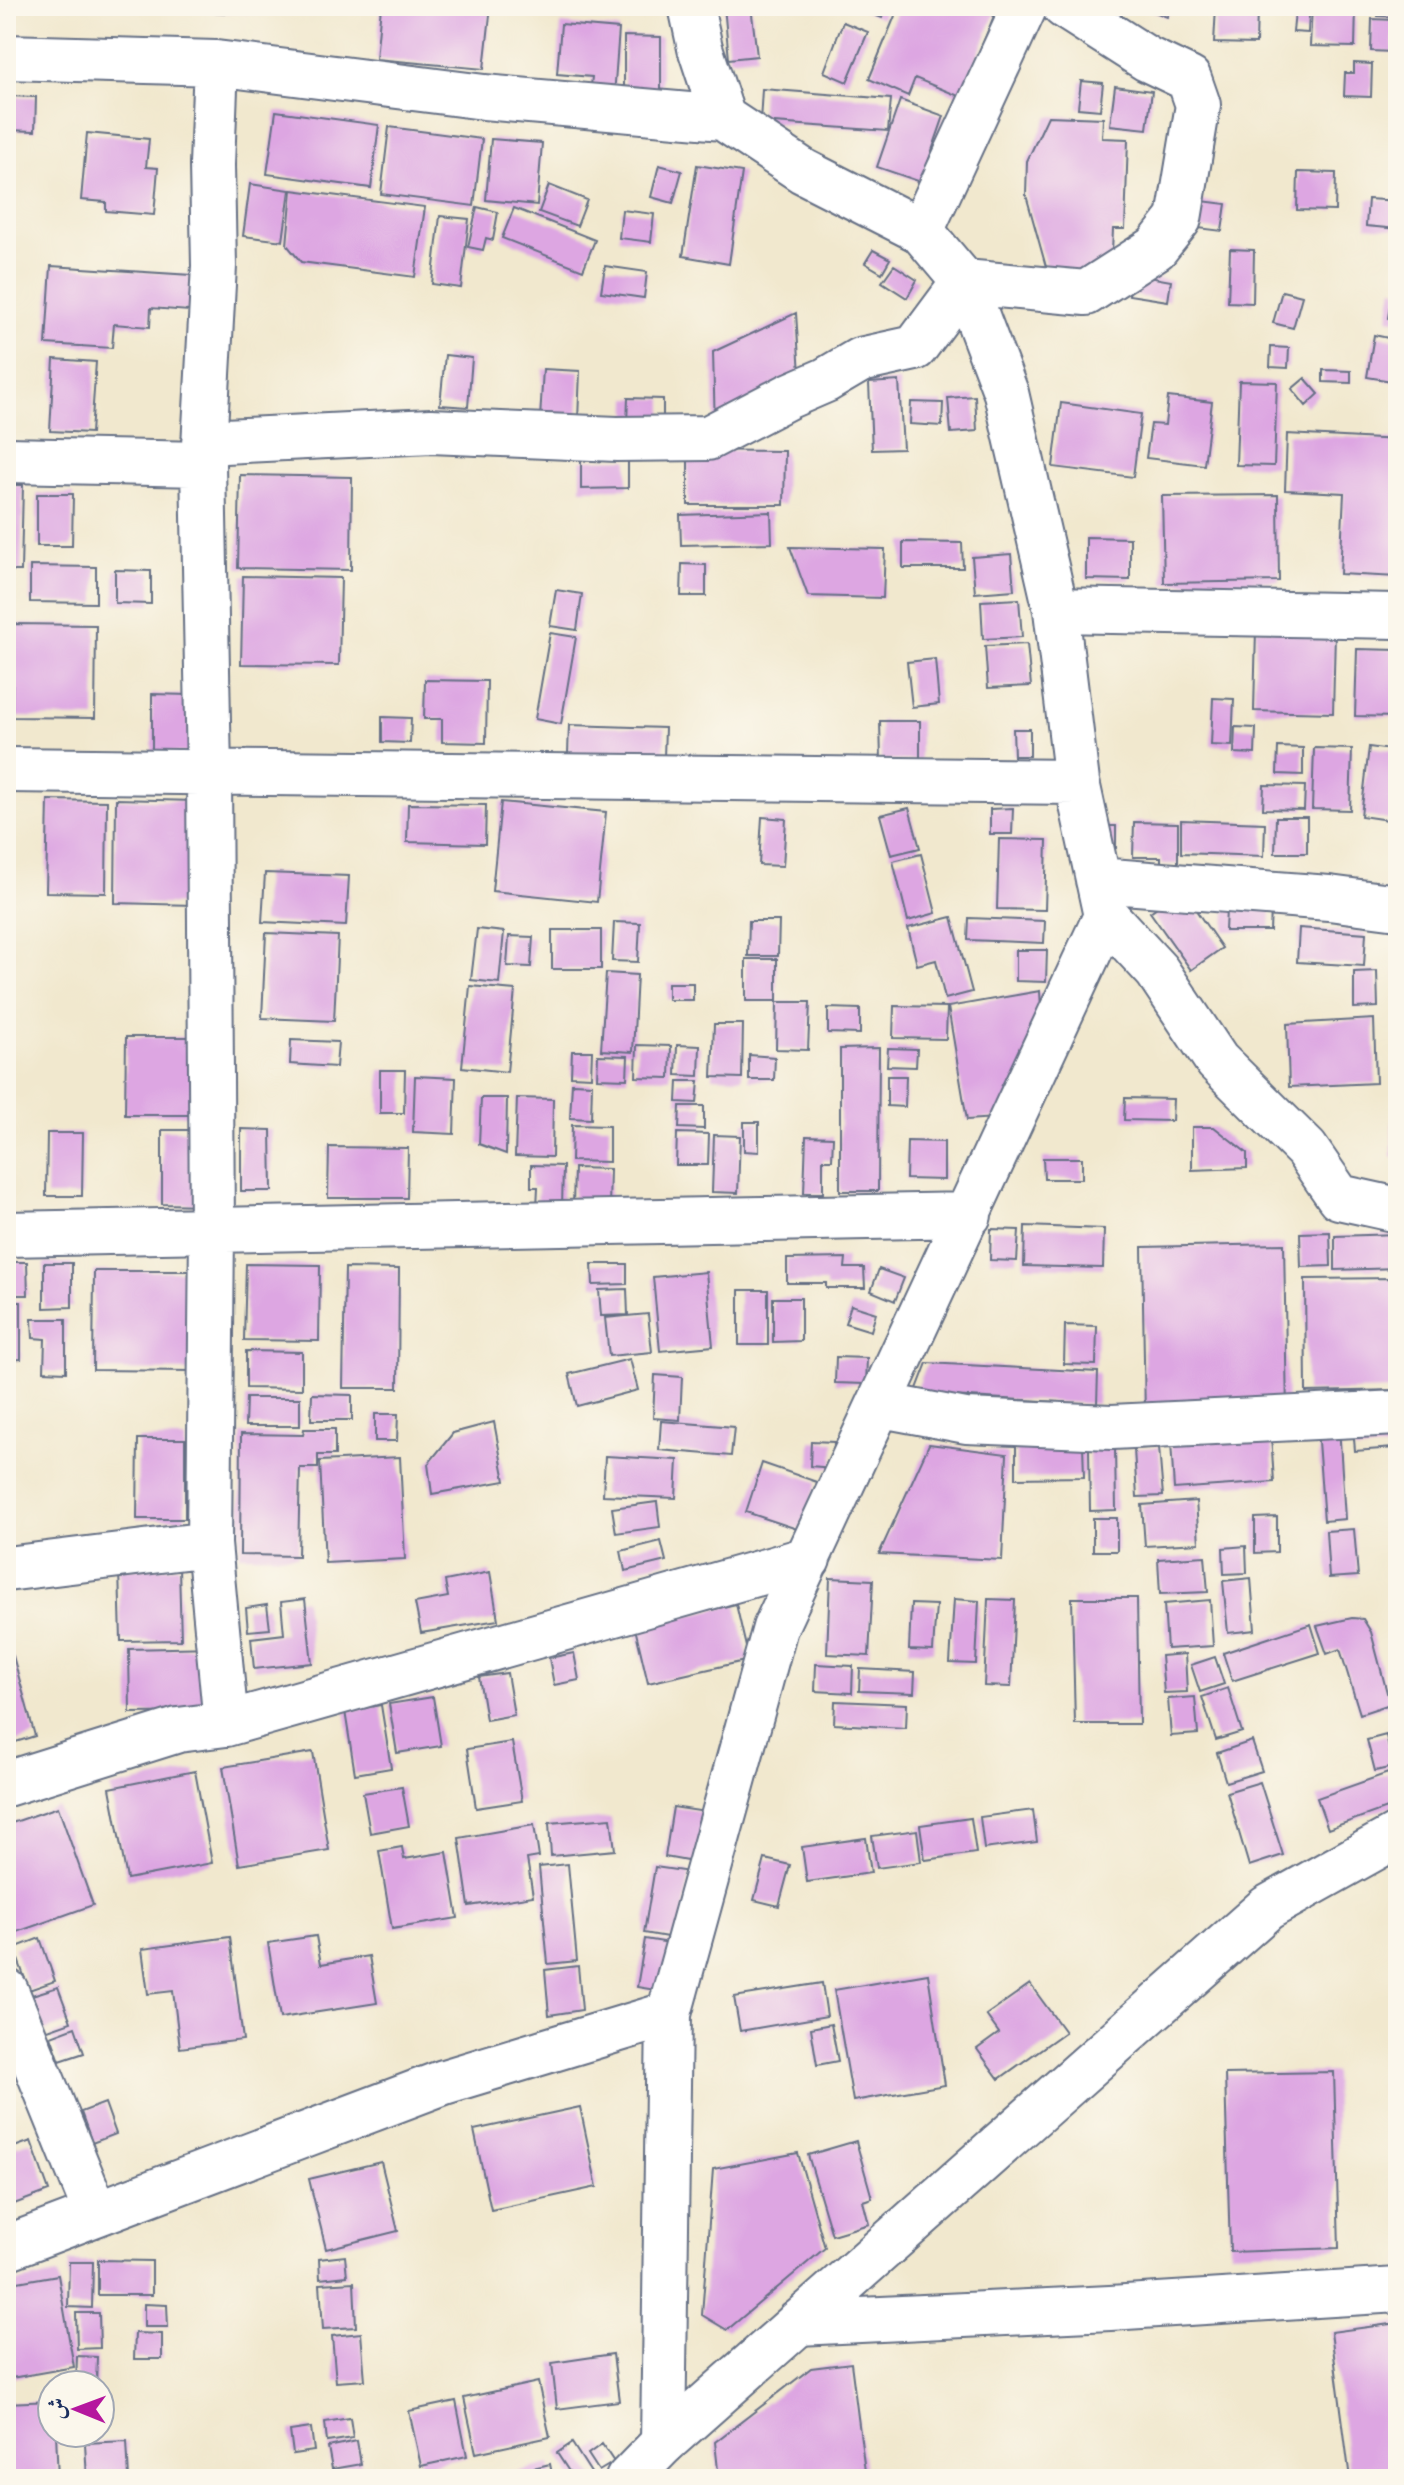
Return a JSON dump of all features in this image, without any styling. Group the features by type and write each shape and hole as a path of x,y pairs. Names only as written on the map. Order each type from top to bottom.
{"street":[{"path":"691,6 700,48 723,118"},
{"path":"921,231 1025,6"},
{"path":"964,282 1086,293 1156,248 1179,219 1198,105 1189,79 1147,59 1064,6"},
{"path":"6,57 216,63 484,97 723,118 803,171 921,231 964,282 1006,393 1056,610 1077,782 1102,898 1157,971 1217,1061 1306,1149 1339,1197 1398,1210"},
{"path":"216,63 212,165 214,266 204,453 212,1229 209,1544 226,1724"},
{"path":"6,460 204,453 431,431 617,439 708,438 860,360 915,348 964,282"},
{"path":"1056,610 1398,616"},
{"path":"6,770 1077,782"},
{"path":"1102,898 1329,898 1398,907"},
{"path":"665,2461 669,2014 775,1628 969,1215 1102,898"},
{"path":"6,1234 969,1215"},
{"path":"881,1405 966,1421 1112,1427 1398,1413"},
{"path":"6,1569 209,1544"},
{"path":"6,1784 178,1730 226,1724 808,1559"},
{"path":"628,2479 665,2461 798,2323 1267,1908 1398,1835"},
{"path":"6,1991 96,2213"},
{"path":"6,2248 444,2082 669,2014"},
{"path":"798,2323 1398,2290"}],"building":[{"path":"213,6 287,6 287,15 213,12"},
{"path":"381,6 491,6 484,69 376,59"},
{"path":"724,6 751,6 757,56 729,59"},
{"path":"850,6 886,6 882,18"},
{"path":"899,6 998,6 961,97 915,78 908,96 869,79"},
{"path":"1140,6 1172,6 1167,17"},
{"path":"1312,6 1356,6 1355,47 1310,46"},
{"path":"1378,6 1398,6 1398,17 1378,16"},
{"path":"1216,7 1257,9 1256,44 1214,43"},
{"path":"1295,12 1309,13 1308,33 1293,32"},
{"path":"1372,19 1394,20 1393,52 1371,51"},
{"path":"843,22 868,32 847,82 824,72"},
{"path":"561,24 619,29 614,96 590,94 592,77 557,74"},
{"path":"624,36 661,37 661,91 624,91"},
{"path":"1354,63 1372,64 1371,97 1344,96 1345,73 1354,73"},
{"path":"1081,81 1103,83 1100,110 1078,108"},
{"path":"1115,86 1152,91 1147,129 1110,125"},
{"path":"762,89 891,99 888,131 760,122"},
{"path":"6,96 36,97 35,131 6,130"},
{"path":"900,100 944,116 921,182 877,167"},
{"path":"276,111 379,125 371,188 267,174"},
{"path":"1048,116 1103,118 1102,138 1128,139 1125,229 1113,229 1111,275 1048,274 1026,195 1027,161"},
{"path":"389,127 482,139 474,206 381,194"},
{"path":"87,133 149,139 146,167 158,168 154,215 106,211 106,202 81,200"},
{"path":"491,139 542,143 537,205 486,200"},
{"path":"659,165 682,171 673,203 651,197"},
{"path":"697,165 742,172 729,264 683,256"},
{"path":"1298,172 1336,173 1335,211 1297,210"},
{"path":"250,184 290,190 283,241 243,236"},
{"path":"549,185 587,200 577,226 539,212"},
{"path":"292,190 425,207 415,277 301,262 287,245"},
{"path":"1368,199 1398,201 1398,229 1366,226"},
{"path":"1194,200 1226,204 1222,231 1190,227"},
{"path":"477,207 498,212 493,240 486,238 483,250 468,247"},
{"path":"514,208 595,240 583,270 502,238"},
{"path":"622,210 654,214 651,242 619,238"},
{"path":"440,216 469,219 461,288 432,284"},
{"path":"1230,249 1254,250 1253,303 1228,302"},
{"path":"873,250 890,259 882,273 865,263"},
{"path":"894,265 917,280 907,298 882,282"},
{"path":"51,266 191,275 189,311 151,308 150,327 114,324 112,348 46,344"},
{"path":"605,266 647,272 644,298 601,292"},
{"path":"1132,274 1171,281 1168,301 1129,295"},
{"path":"1393,288 1398,289 1398,320 1388,318"},
{"path":"1282,291 1302,296 1293,328 1273,323"},
{"path":"796,313 800,374 715,430 713,352"},
{"path":"1374,335 1398,340 1398,382 1367,377"},
{"path":"1271,347 1289,348 1288,368 1270,367"},
{"path":"445,355 472,358 468,407 440,405"},
{"path":"54,359 96,362 91,433 50,431"},
{"path":"543,369 580,371 578,420 540,419"},
{"path":"1323,370 1351,371 1351,383 1323,382"},
{"path":"1305,378 1319,394 1306,406 1292,389"},
{"path":"899,381 903,449 872,450 869,383"},
{"path":"1239,381 1277,382 1274,466 1236,465"},
{"path":"975,396 977,431 951,433 948,398"},
{"path":"1168,397 1212,402 1204,465 1146,458 1151,424 1165,425"},
{"path":"628,398 663,399 663,424 627,424"},
{"path":"911,402 943,403 942,426 910,424"},
{"path":"1061,403 1141,414 1133,477 1053,467"},
{"path":"1287,434 1398,440 1398,577 1340,574 1344,493 1285,490"},
{"path":"688,450 785,451 784,505 688,505"},
{"path":"628,459 628,488 581,489 581,460"},
{"path":"240,475 352,477 351,570 238,568"},
{"path":"6,485 23,485 21,571 6,571"},
{"path":"37,494 73,494 72,546 37,546"},
{"path":"1278,495 1279,581 1164,583 1162,496"},
{"path":"771,512 772,543 681,545 680,515"},
{"path":"1086,537 1130,538 1130,580 1086,579"},
{"path":"903,542 962,543 963,568 903,568"},
{"path":"790,547 885,549 883,598 808,596"},
{"path":"1011,554 1014,590 975,593 972,557"},
{"path":"682,564 706,565 706,596 681,596"},
{"path":"30,566 96,567 96,603 30,602"},
{"path":"115,570 151,571 151,604 115,603"},
{"path":"243,576 341,578 339,665 241,664"},
{"path":"556,590 582,594 577,630 550,626"},
{"path":"1019,599 1022,637 983,639 981,601"},
{"path":"13,624 96,625 95,718 12,717"},
{"path":"1256,629 1335,632 1333,713 1254,711"},
{"path":"550,633 576,637 561,724 535,719"},
{"path":"1027,644 1031,686 988,688 985,646"},
{"path":"1357,649 1398,650 1398,717 1355,716"},
{"path":"935,659 939,704 912,707 907,662"},
{"path":"425,680 487,681 486,743 442,742 442,719 424,719"},
{"path":"152,694 189,695 189,753 152,752"},
{"path":"1213,698 1234,699 1232,746 1211,745"},
{"path":"382,717 411,718 410,743 382,742"},
{"path":"880,721 920,721 920,760 881,761"},
{"path":"569,725 665,728 664,757 568,754"},
{"path":"1235,727 1256,728 1255,754 1234,753"},
{"path":"1013,729 1030,729 1030,756 1014,756"},
{"path":"1278,747 1303,748 1303,775 1277,774"},
{"path":"1369,747 1398,751 1395,821 1361,816"},
{"path":"1314,748 1352,749 1350,810 1312,809"},
{"path":"1264,785 1305,786 1304,810 1263,809"},
{"path":"116,799 196,801 194,905 115,903"},
{"path":"48,800 107,801 106,893 46,892"},
{"path":"501,802 606,812 597,902 492,891"},
{"path":"408,804 486,805 485,844 407,842"},
{"path":"909,808 920,848 891,855 880,815"},
{"path":"1013,808 1012,834 990,834 990,809"},
{"path":"762,817 786,819 783,866 759,865"},
{"path":"1276,817 1307,817 1307,853 1275,853"},
{"path":"1181,820 1265,823 1264,856 1181,853"},
{"path":"1134,822 1178,823 1178,864 1161,864 1161,857 1133,857"},
{"path":"1096,826 1116,826 1116,848 1097,848"},
{"path":"999,839 1047,840 1045,910 997,909"},
{"path":"1393,841 1398,841 1398,904 1389,904"},
{"path":"921,854 936,913 908,921 893,861"},
{"path":"265,873 349,876 346,926 262,922"},
{"path":"1182,890 1222,948 1191,970 1150,912"},
{"path":"1226,909 1271,909 1270,931 1225,931"},
{"path":"952,917 972,992 945,999 936,960 917,965 908,928"},
{"path":"969,918 1045,921 1044,943 968,940"},
{"path":"749,921 779,921 778,956 748,956"},
{"path":"614,922 640,923 638,962 612,961"},
{"path":"1299,928 1366,933 1364,966 1297,962"},
{"path":"1398,928 1398,979 1396,979 1393,929"},
{"path":"477,929 504,932 499,983 471,980"},
{"path":"552,930 601,930 601,969 552,969"},
{"path":"266,933 338,936 334,1021 262,1018"},
{"path":"509,936 533,937 531,967 507,966"},
{"path":"1016,950 1047,950 1046,982 1016,981"},
{"path":"746,959 777,959 777,1001 746,1001"},
{"path":"1377,971 1378,1007 1354,1008 1354,972"},
{"path":"606,973 637,975 633,1052 601,1050"},
{"path":"668,983 693,983 693,1000 668,1000"},
{"path":"470,986 515,990 507,1072 462,1067"},
{"path":"1040,991 1043,1044 1009,1117 967,1120 948,1007"},
{"path":"777,1002 810,1002 808,1050 776,1049"},
{"path":"894,1006 947,1007 946,1039 893,1038"},
{"path":"828,1008 860,1009 860,1034 828,1033"},
{"path":"1374,1019 1376,1083 1289,1087 1287,1024"},
{"path":"714,1024 743,1024 742,1078 712,1077"},
{"path":"126,1037 201,1037 200,1115 125,1115"},
{"path":"291,1040 338,1042 336,1067 290,1064"},
{"path":"637,1045 671,1046 670,1078 636,1077"},
{"path":"677,1045 700,1046 699,1076 676,1075"},
{"path":"879,1048 878,1191 840,1191 840,1049"},
{"path":"888,1048 917,1049 916,1067 887,1066"},
{"path":"572,1051 592,1051 591,1077 571,1076"},
{"path":"598,1055 628,1056 627,1079 597,1078"},
{"path":"749,1055 775,1057 774,1080 749,1080"},
{"path":"380,1070 405,1070 404,1113 380,1113"},
{"path":"415,1076 456,1078 454,1134 413,1132"},
{"path":"887,1076 906,1076 905,1107 887,1106"},
{"path":"678,1081 699,1081 697,1103 677,1102"},
{"path":"572,1083 592,1084 591,1119 570,1118"},
{"path":"481,1098 507,1098 506,1154 479,1144"},
{"path":"517,1098 553,1099 552,1157 515,1156"},
{"path":"1125,1098 1173,1099 1172,1121 1124,1120"},
{"path":"680,1106 704,1106 704,1129 679,1128"},
{"path":"1392,1118 1398,1118 1398,1157 1392,1157"},
{"path":"744,1122 759,1122 759,1152 744,1151"},
{"path":"572,1125 609,1126 609,1162 571,1161"},
{"path":"1192,1127 1214,1127 1247,1153 1247,1168 1192,1170"},
{"path":"241,1129 271,1130 272,1191 241,1191"},
{"path":"162,1130 206,1130 205,1205 162,1204"},
{"path":"47,1133 83,1133 82,1196 46,1196"},
{"path":"677,1133 709,1134 708,1165 676,1165"},
{"path":"714,1135 740,1136 738,1193 712,1192"},
{"path":"806,1136 833,1137 832,1160 823,1160 823,1193 804,1193"},
{"path":"907,1141 944,1142 944,1180 906,1179"},
{"path":"329,1147 408,1148 407,1198 328,1198"},
{"path":"1043,1158 1082,1158 1082,1179 1044,1179"},
{"path":"531,1165 563,1166 562,1208 537,1207 538,1187 531,1187"},
{"path":"574,1168 610,1169 609,1207 573,1207"},
{"path":"1025,1226 1104,1229 1103,1268 1024,1266"},
{"path":"991,1229 1019,1230 1017,1261 990,1260"},
{"path":"1330,1232 1331,1266 1301,1267 1300,1233"},
{"path":"1398,1234 1398,1268 1335,1270 1335,1236"},
{"path":"1284,1244 1287,1413 1145,1416 1142,1247"},
{"path":"846,1258 845,1268 864,1268 865,1288 826,1288 826,1283 787,1283 787,1259"},
{"path":"6,1262 27,1262 28,1295 6,1295"},
{"path":"44,1263 72,1263 72,1307 44,1308"},
{"path":"246,1264 320,1265 319,1341 244,1340"},
{"path":"592,1264 627,1264 627,1284 593,1285"},
{"path":"345,1268 399,1269 398,1388 343,1388"},
{"path":"879,1269 904,1278 895,1301 871,1291"},
{"path":"94,1271 194,1271 194,1371 93,1370"},
{"path":"706,1272 713,1346 660,1351 653,1277"},
{"path":"1398,1278 1398,1390 1306,1392 1305,1279"},
{"path":"627,1289 628,1315 601,1316 599,1290"},
{"path":"739,1290 768,1290 768,1345 739,1345"},
{"path":"773,1298 801,1298 801,1341 773,1342"},
{"path":"6,1302 21,1302 21,1359 6,1360"},
{"path":"851,1305 876,1313 871,1331 845,1323"},
{"path":"648,1314 652,1352 609,1356 605,1318"},
{"path":"32,1319 66,1319 66,1372 44,1371 45,1339 33,1338"},
{"path":"1065,1325 1097,1326 1096,1365 1064,1364"},
{"path":"246,1351 302,1352 302,1389 246,1388"},
{"path":"836,1357 867,1358 866,1384 835,1383"},
{"path":"630,1359 638,1390 577,1406 569,1374"},
{"path":"927,1363 1098,1372 1097,1404 915,1394"},
{"path":"655,1375 682,1377 680,1420 653,1418"},
{"path":"312,1394 352,1395 352,1420 311,1420"},
{"path":"246,1398 300,1398 300,1426 245,1426"},
{"path":"375,1414 398,1414 397,1441 375,1441"},
{"path":"661,1421 734,1427 731,1456 659,1450"},
{"path":"494,1422 505,1481 432,1494 428,1464 453,1433"},
{"path":"1392,1424 1394,1448 1355,1451 1353,1426"},
{"path":"1339,1426 1345,1519 1324,1521 1317,1428"},
{"path":"304,1429 335,1429 335,1455 318,1455 318,1468 300,1468 298,1556 240,1555 241,1434 303,1435"},
{"path":"1271,1435 1274,1482 1174,1489 1171,1442"},
{"path":"138,1439 185,1439 185,1519 137,1519"},
{"path":"811,1441 834,1442 833,1468 810,1466"},
{"path":"929,1444 1007,1454 1002,1560 879,1554"},
{"path":"1016,1444 1083,1444 1084,1477 1016,1478"},
{"path":"1159,1447 1163,1496 1137,1497 1134,1449"},
{"path":"1115,1448 1116,1510 1090,1511 1089,1449"},
{"path":"605,1456 678,1460 676,1498 603,1495"},
{"path":"400,1457 405,1559 325,1563 320,1461"},
{"path":"762,1463 817,1482 800,1530 746,1512"},
{"path":"1196,1501 1199,1543 1145,1546 1142,1505"},
{"path":"657,1502 660,1527 616,1533 612,1508"},
{"path":"1277,1517 1277,1552 1255,1553 1255,1518"},
{"path":"1093,1518 1117,1518 1117,1551 1093,1551"},
{"path":"1354,1529 1358,1576 1329,1578 1326,1531"},
{"path":"661,1541 666,1561 625,1571 621,1551"},
{"path":"1246,1546 1247,1573 1224,1574 1223,1548"},
{"path":"1205,1556 1208,1592 1160,1594 1158,1559"},
{"path":"179,1567 181,1640 121,1641 119,1569"},
{"path":"490,1572 498,1620 421,1633 415,1603 448,1597 445,1581"},
{"path":"830,1578 873,1580 869,1656 827,1654"},
{"path":"1251,1578 1255,1630 1228,1633 1223,1581"},
{"path":"1072,1598 1137,1598 1139,1724 1075,1724"},
{"path":"305,1599 312,1663 254,1669 251,1638 284,1634 281,1602"},
{"path":"954,1599 979,1601 976,1664 950,1663"},
{"path":"988,1599 1015,1600 1011,1687 984,1686"},
{"path":"1210,1600 1213,1646 1167,1649 1164,1604"},
{"path":"736,1604 749,1660 648,1683 635,1628"},
{"path":"911,1604 936,1605 933,1651 909,1650"},
{"path":"267,1605 270,1629 248,1631 246,1608"},
{"path":"1352,1618 1363,1619 1371,1632 1390,1704 1360,1714 1340,1649 1327,1654 1317,1626"},
{"path":"1311,1624 1320,1653 1232,1681 1223,1653"},
{"path":"213,1647 215,1712 130,1713 129,1649"},
{"path":"574,1653 579,1680 554,1685 549,1658"},
{"path":"1185,1654 1187,1692 1164,1693 1161,1656"},
{"path":"13,1656 35,1736 6,1745 6,1658"},
{"path":"1215,1657 1224,1684 1200,1692 1191,1665"},
{"path":"816,1664 853,1666 852,1693 815,1691"},
{"path":"860,1669 915,1672 914,1693 859,1691"},
{"path":"507,1673 514,1715 486,1720 479,1677"},
{"path":"1228,1688 1242,1732 1216,1740 1202,1697"},
{"path":"433,1697 441,1746 397,1753 389,1704"},
{"path":"1195,1697 1198,1734 1171,1736 1168,1699"},
{"path":"835,1701 907,1704 906,1728 834,1724"},
{"path":"381,1705 391,1768 355,1774 345,1711"},
{"path":"1386,1735 1393,1767 1375,1771 1367,1740"},
{"path":"1252,1741 1262,1771 1226,1782 1217,1753"},
{"path":"512,1742 522,1801 476,1808 467,1749"},
{"path":"313,1752 329,1850 239,1865 223,1767"},
{"path":"195,1771 212,1863 127,1879 110,1788"},
{"path":"1388,1773 1398,1804 1328,1829 1317,1798"},
{"path":"1260,1782 1283,1855 1249,1866 1227,1792"},
{"path":"402,1787 409,1826 370,1833 363,1793"},
{"path":"58,1807 93,1905 6,1936 6,1825"},
{"path":"673,1807 706,1812 698,1863 665,1857"},
{"path":"1033,1810 1037,1842 984,1849 980,1817"},
{"path":"611,1818 615,1850 551,1856 549,1823"},
{"path":"971,1818 976,1853 925,1860 920,1825"},
{"path":"534,1825 539,1857 527,1859 533,1896 469,1906 459,1838"},
{"path":"917,1830 921,1862 877,1868 872,1836"},
{"path":"866,1838 871,1873 807,1882 802,1847"},
{"path":"402,1847 404,1859 447,1852 458,1918 392,1929 379,1851"},
{"path":"765,1859 790,1865 779,1906 754,1900"},
{"path":"568,1864 577,1961 548,1964 539,1867"},
{"path":"655,1867 690,1872 679,1939 644,1933"},
{"path":"316,1936 321,1964 369,1956 377,2003 280,2018 268,1943"},
{"path":"230,1937 243,2040 180,2048 173,1991 148,1994 142,1949"},
{"path":"40,1938 55,1981 29,1990 14,1948"},
{"path":"645,1939 676,1944 668,1992 637,1987"},
{"path":"578,1966 582,2010 549,2015 545,1970"},
{"path":"928,1974 945,2085 853,2101 834,1990"},
{"path":"822,1983 827,2016 740,2031 734,1997"},
{"path":"1030,1984 1065,2032 999,2079 977,2049 999,2033 986,2015"},
{"path":"58,1987 71,2022 45,2031 32,1995"},
{"path":"831,2024 838,2061 817,2065 811,2028"},
{"path":"75,2027 84,2053 60,2061 51,2036"},
{"path":"1334,2072 1339,2248 1230,2252 1225,2074"},
{"path":"105,2103 116,2134 92,2143 81,2112"},
{"path":"580,2107 597,2187 491,2210 474,2130"},
{"path":"31,2141 49,2191 6,2207 6,2150"},
{"path":"856,2141 872,2198 863,2201 869,2224 832,2235 808,2155"},
{"path":"798,2153 825,2248 727,2330 702,2315 713,2169"},
{"path":"381,2162 398,2231 326,2249 309,2179"},
{"path":"345,2256 347,2276 320,2279 319,2259"},
{"path":"98,2260 152,2261 152,2295 98,2295"},
{"path":"69,2262 93,2262 92,2308 68,2307"},
{"path":"58,2275 74,2367 36,2369 36,2374 11,2378 6,2352 6,2284"},
{"path":"354,2282 356,2327 323,2329 320,2284"},
{"path":"144,2304 167,2305 168,2327 144,2327"},
{"path":"76,2313 99,2313 100,2348 77,2349"},
{"path":"1398,2323 1398,2479 1350,2479 1331,2332"},
{"path":"135,2333 162,2334 162,2359 134,2359"},
{"path":"361,2333 365,2380 336,2382 332,2336"},
{"path":"613,2354 619,2401 557,2409 552,2363"},
{"path":"77,2356 97,2357 97,2369 77,2369"},
{"path":"851,2363 866,2479 719,2479 715,2442 811,2368"},
{"path":"538,2382 550,2437 476,2453 464,2398"},
{"path":"456,2401 467,2456 421,2466 409,2411"},
{"path":"36,2402 36,2449 57,2449 58,2479 6,2479 6,2403"},
{"path":"350,2418 353,2438 327,2442 325,2422"},
{"path":"311,2428 314,2451 293,2454 290,2431"},
{"path":"127,2441 129,2479 87,2479 85,2449 116,2449 116,2442"},
{"path":"357,2441 361,2464 332,2469 328,2447"},
{"path":"572,2443 595,2479 574,2479 557,2453"},
{"path":"602,2444 614,2462 599,2471 588,2454"},
{"path":"550,2464 553,2479 491,2479 491,2478"}]}
